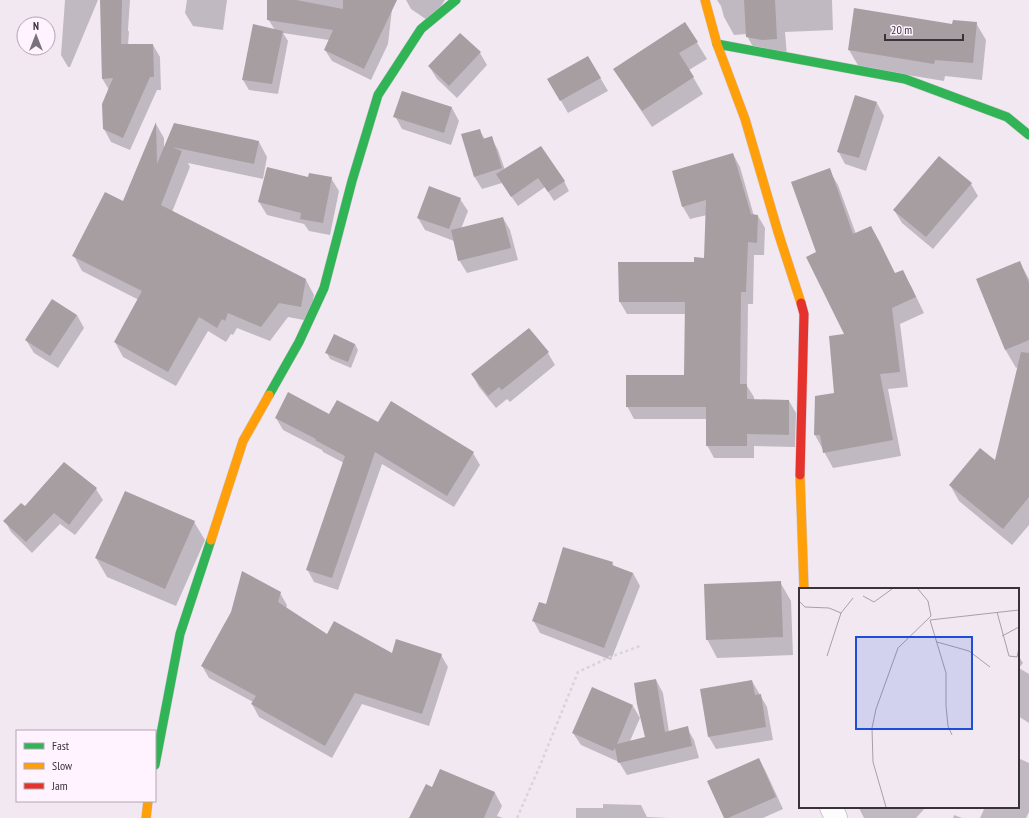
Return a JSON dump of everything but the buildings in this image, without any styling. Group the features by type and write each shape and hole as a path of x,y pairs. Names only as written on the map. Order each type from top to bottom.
{"street":[{"path":"156,759 180,634 243,441 299,342 324,288 352,181 378,94 421,29 456,0"},
{"path":"705,0 717,44 745,119 804,314 800,484 804,588"},
{"path":"717,44 904,79 1007,117 1029,135"},
{"path":"146,818 148,802"},
{"path":"831,808 836,818"}],"path":[{"path":"517,818 578,672 610,657 640,646"}],"traffic: fast":[{"path":"269,395 299,342 324,288 352,181 378,95 421,29 456,0"},
{"path":"717,44 905,79 1007,117 1029,135"},
{"path":"156,760 180,634 211,540"}],"traffic: slow":[{"path":"705,0 717,44 745,119 778,232 801,303"},
{"path":"211,540 243,441 269,395"},
{"path":"800,475 804,588"},
{"path":"146,818 148,802"}],"traffic: jam":[{"path":"800,475 804,314 801,303"}]}
